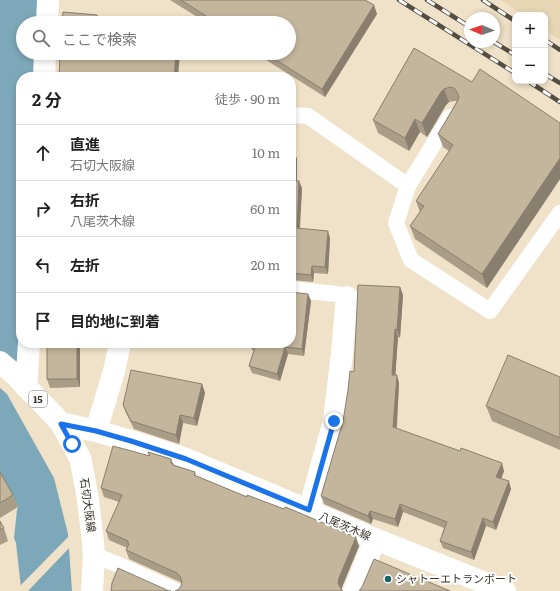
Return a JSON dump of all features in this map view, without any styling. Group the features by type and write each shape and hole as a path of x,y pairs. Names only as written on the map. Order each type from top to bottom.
{"main road":[{"path":"47,16 48,0"},
{"path":"44,72 45,60"},
{"path":"309,510 334,421 347,297"},
{"path":"14,374 27,348"},
{"path":"96,431 114,371 119,348"},
{"name":"15","path":"14,374 61,424"},
{"name":"八尾茨木線","path":"61,424 96,431 186,459 375,539 505,591"},
{"name":"石切大阪線","path":"61,424 80,458 82,466 90,514 94,555 92,591"},
{"path":"354,591 375,539"}],"lane":[{"path":"454,110 408,186 396,224 410,260 490,311 560,213"},
{"path":"296,115 308,116 408,186"},
{"path":"296,290 336,294 347,297"},
{"path":"94,555 176,591"}],"shaded area":[{"path":"501,0 560,0 560,40 548,32 548,12 519,12"}],"water":[{"path":"0,388 7,394 54,478 68,534 72,591 19,591 21,588 16,543 14,538 18,507 0,477"}],"pier":[{"path":"46,459 56,477 70,534 71,546 28,591 17,591 19,587 70,535 55,477"}],"building":[{"path":"181,0 365,0 374,5 322,89 276,60 296,60 296,16 206,16"},
{"path":"63,12 97,15 97,16 63,16"},
{"path":"414,48 472,82 480,69 560,123 560,158 482,274 410,226 424,206 416,201 453,145 438,134 457,102 459,97 457,92 454,88 450,87 444,89 422,123 415,119 405,138 373,120"},
{"path":"60,60 175,60 174,72 59,72"},
{"path":"296,181 299,181 297,228 328,231 325,267 312,266 311,275 296,274"},
{"path":"358,285 400,287 392,375 397,375 393,427 460,451 461,448 502,463 496,477 509,481 493,522 483,518 471,552 440,541 447,522 400,504 395,519 370,511 368,516 321,496 343,421 350,371 354,372"},
{"path":"296,293 308,294 302,349 294,348 296,348"},
{"path":"47,348 77,348 77,379 47,379"},
{"path":"255,348 285,348 277,374 249,366"},
{"path":"508,355 560,377 560,438 486,406"},
{"path":"131,370 202,384 194,418 180,415 176,435 131,421 123,405"},
{"path":"113,446 150,456 148,452 171,459 171,463 173,465 195,472 194,475 247,497 247,495 284,509 285,507 288,508 356,537 339,578 338,583 343,591 175,591 179,589 182,581 177,573 126,550 129,544 128,541 106,531 122,495 101,488"},
{"path":"0,472 13,495 0,503"},
{"path":"0,521 4,528 0,530"},
{"path":"374,559 450,591 359,591"},
{"path":"118,568 169,591 111,591 112,583"}],"waterway":[{"path":"22,16 23,0"},
{"path":"19,72 20,60"},
{"path":"0,346 4,323 16,142"}],"railway":[{"path":"399,0 512,71"},
{"path":"427,0 464,23"},
{"path":"483,0 512,19"},
{"path":"548,42 560,50"},
{"path":"500,46 512,53"},
{"path":"548,76 560,83"},
{"path":"533,84 560,102"}],"place":[{"name":"シャトーエトランボート","path":"388,579"}],"route":[{"path":"72,444 61,424 96,431 186,459 309,510 334,421"}]}
